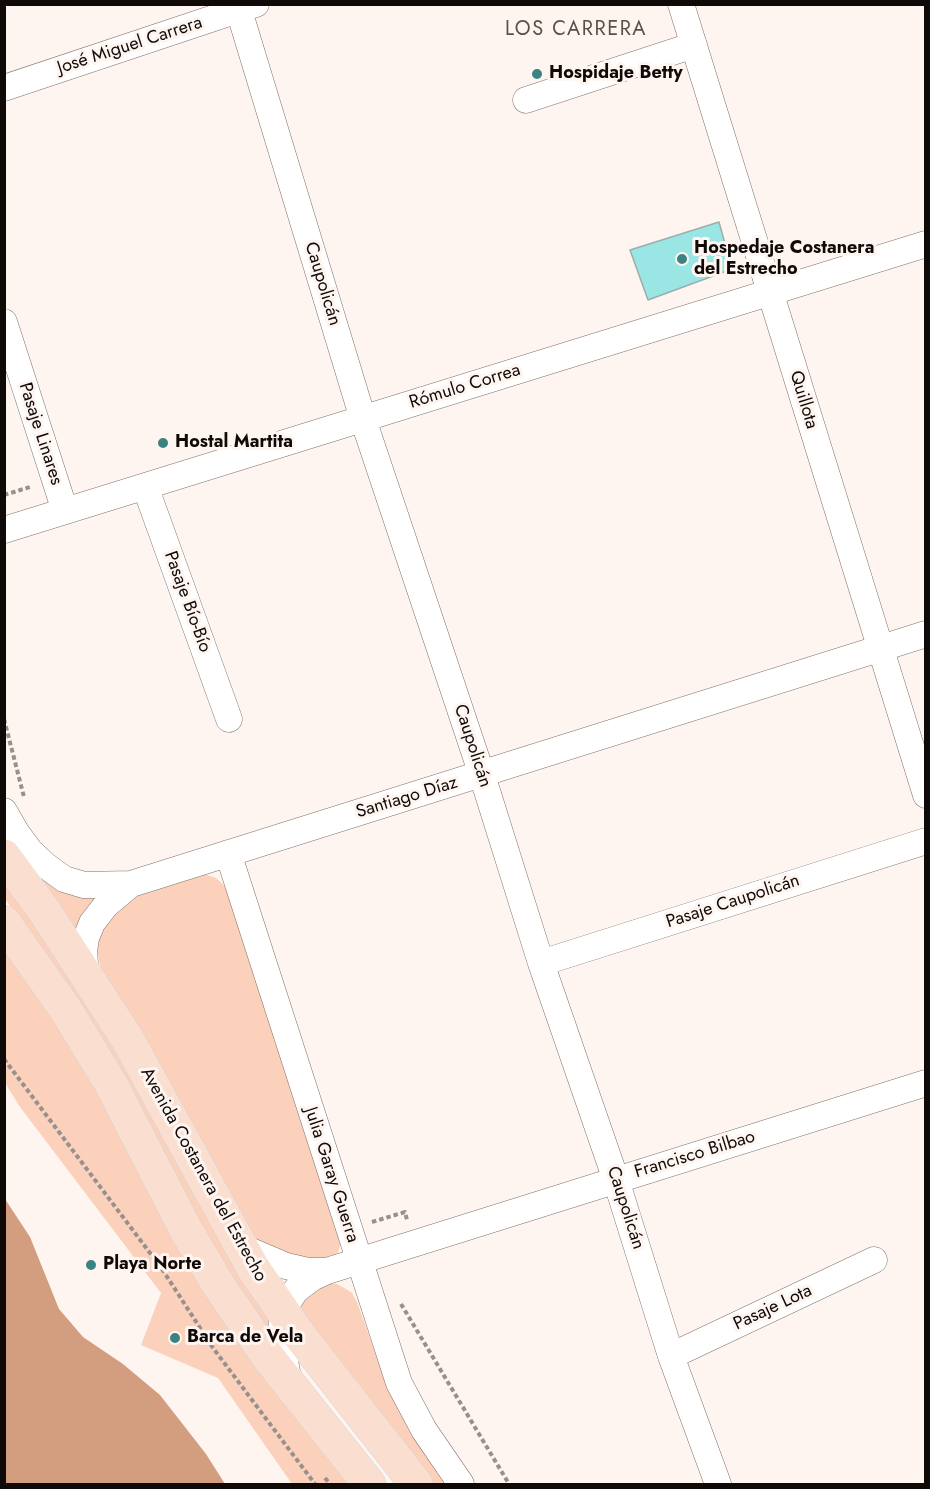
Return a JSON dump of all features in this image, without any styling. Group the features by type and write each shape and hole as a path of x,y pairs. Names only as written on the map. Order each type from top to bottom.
{"main road":[{"name":"Avenida Costanera del Estrecho","path":"9,862 140,1061 239,1246 282,1311 416,1485"},
{"name":"Avenida Costanera del Estrecho","path":"4,922 66,1010 107,1076 186,1230 219,1286 251,1335 290,1387 369,1485"}],"street":[{"name":"Quillota","path":"681,4 926,795"},
{"name":"José Miguel Carrera","path":"4,88 244,6"},
{"name":"Caupolicán","path":"244,6 363,418 482,775 541,963 616,1180 671,1356 718,1485"},
{"path":"526,100 694,45"},
{"name":"Rómulo Correa","path":"4,530 926,244"},
{"name":"Pasaje Linares","path":"4,322 65,511"},
{"name":"Pasaje Bío-Bío","path":"145,486 229,719"},
{"name":"Santiago Díaz","path":"86,976 85,945 92,923 106,905 131,884 926,634"},
{"path":"15,805 16,832 30,851 52,872 64,879 84,885 131,884"},
{"path":"4,833 9,862"},
{"name":"Pasaje Caupolicán","path":"541,963 926,841"},
{"name":"Julia Garay Guerra","path":"228,853 399,1383 424,1430 461,1485"},
{"name":"Francisco Bilbao","path":"282,1311 296,1290 327,1270 926,1083"},
{"name":"Francisco Bilbao","path":"239,1246 286,1266 308,1271 327,1270"},
{"name":"Pasaje Lota","path":"671,1356 874,1260"},
{"path":"282,1311 281,1338 290,1387"}],"path":[{"path":"4,495 30,486"},
{"path":"4,719 15,805"},
{"path":"4,1059 162,1269 213,1348 315,1485"},
{"path":"349,1229 405,1212 412,1244"},
{"path":"396,1296 509,1485"}],"shaded area":[{"path":"23,855 106,892 77,934"},
{"path":"204,874 216,878 228,889 341,1242 338,1253 313,1262 307,1263 257,1241 101,970 95,938 126,899"},
{"path":"4,878 117,1045 268,1315 272,1333 253,1315 45,956 5,899"},
{"path":"4,943 351,1484 292,1484 218,1378 141,1345 161,1293 20,1107 5,1083"},
{"path":"5,1199 30,1237 59,1309 83,1337 123,1364 160,1395 206,1454 225,1484 5,1484"},
{"path":"325,1283 337,1284 352,1293 387,1387 448,1484 433,1484 347,1376 298,1304"}],"building":[{"name":"Hospedaje Costanera del Estrecho","path":"719,222 732,269 648,300 630,250"}],"place":[{"name":"Hospidaje Betty","path":"537,74"},
{"name":"Hospedaje Costanera del Estrecho","path":"682,259"},
{"name":"Hostal Martita","path":"163,443"},
{"name":"Playa Norte","path":"91,1265"},
{"name":"Barca de Vela","path":"175,1338"}],"district":[{"name":"LOS CARRERA","path":"576,30"}]}
